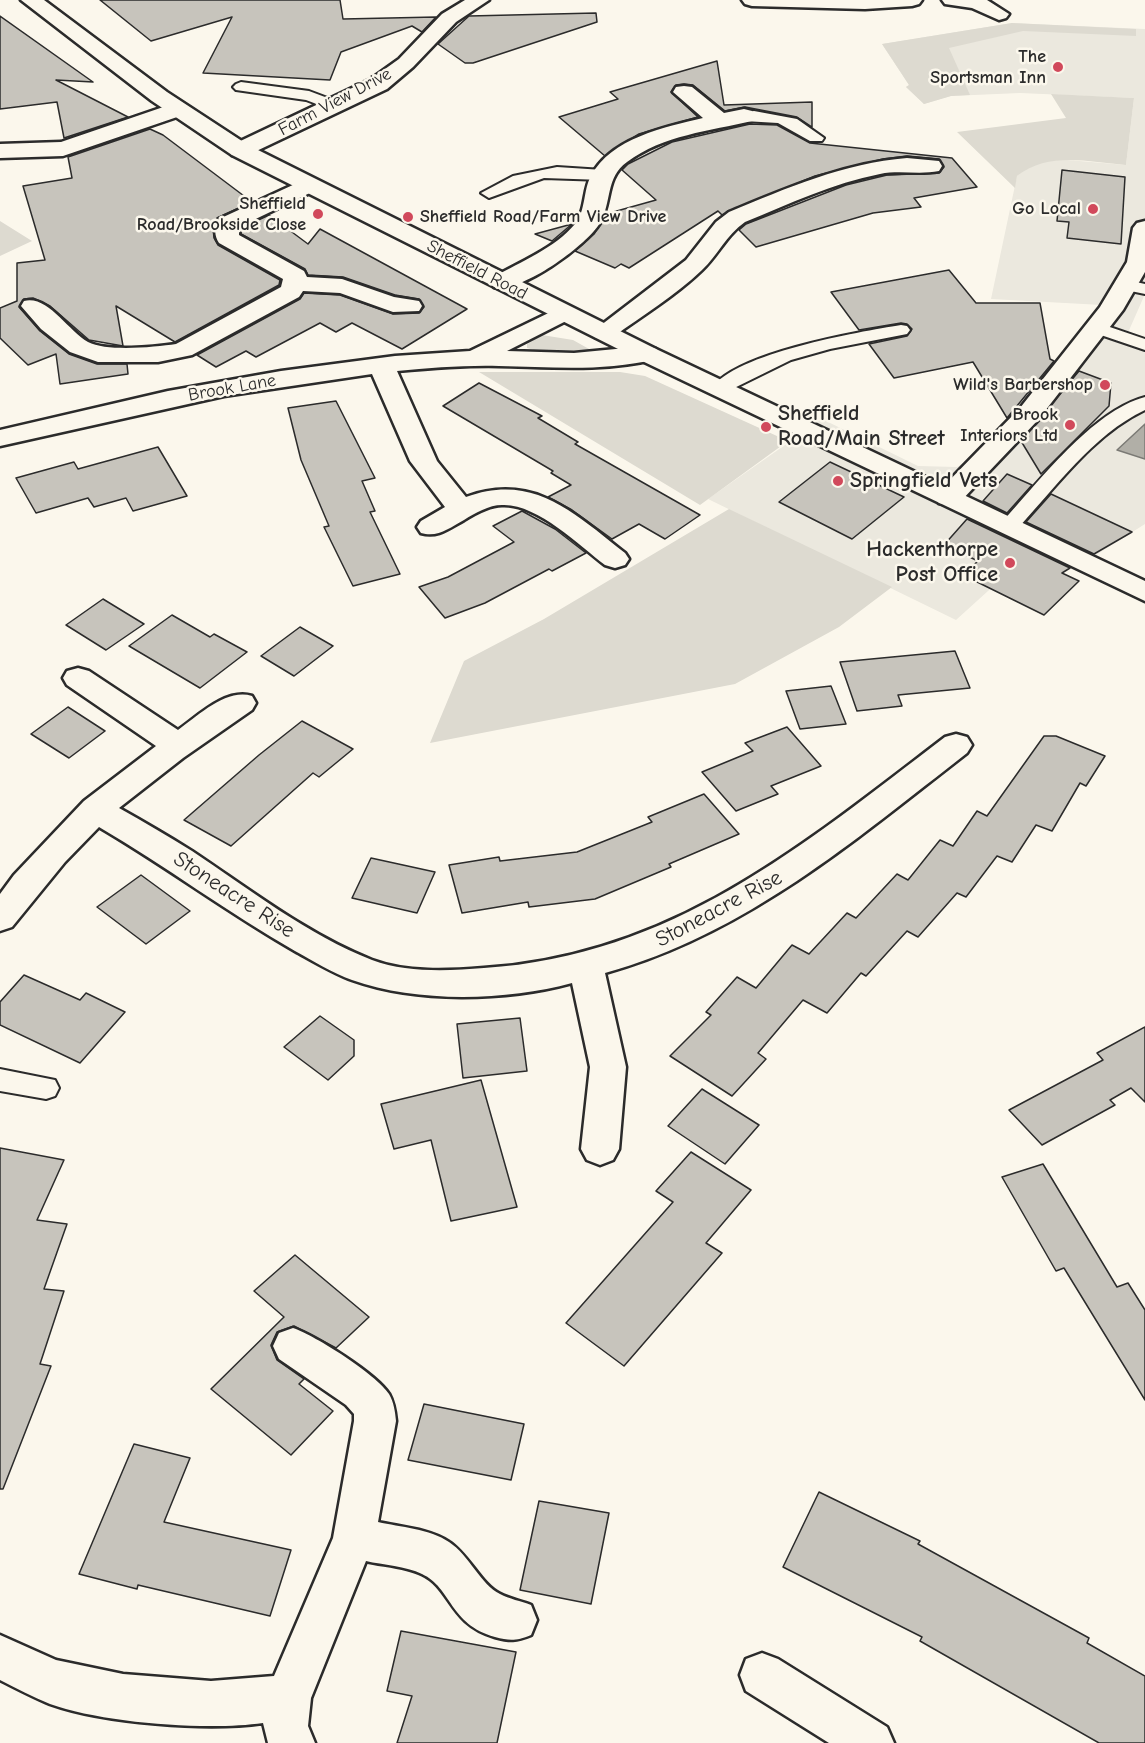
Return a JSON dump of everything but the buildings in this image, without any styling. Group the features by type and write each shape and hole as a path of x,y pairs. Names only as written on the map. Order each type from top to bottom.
{"street":[{"name":"Sheffield Road","path":"31,0 80,35 175,110 240,150 563,313 1145,592"},
{"name":"Farm View Drive","path":"240,150 379,84 406,63 449,18 479,0"},
{"path":"752,0 865,3 912,0"},
{"path":"952,0 977,3 999,14"},
{"path":"684,92 718,119"},
{"path":"0,151 63,149 175,110"},
{"path":"503,282 579,234 592,216 596,191 603,175 621,156 639,146 718,119 744,116"},
{"path":"604,332 691,268 705,255 724,225 737,217 820,184 899,165 931,166"},
{"path":"33,306 50,324 79,347 98,354 158,354 183,350 290,292 296,284 295,276 227,238 227,224 308,185"},
{"path":"948,497 1029,414 1098,328 1136,287 1145,228"},
{"path":"296,284 347,288 380,303 410,306"},
{"name":"Brook Lane","path":"467,359 490,352 563,313"},
{"name":"Brook Lane","path":"0,438 182,396 382,366 467,359 616,360 647,354"},
{"path":"382,366 428,470 442,491 463,509"},
{"path":"431,527 463,509 505,496 529,501 554,513 615,559"},
{"path":"78,678 177,745"},
{"path":"0,918 31,875 95,809 177,745 241,702"},
{"name":"Stoneacre Rise","path":"95,809 178,858 315,947 368,972 422,983 471,983 525,979 586,967 652,946 747,899 789,872 956,745"},
{"path":"586,967 609,1067 600,1149"},
{"path":"292,1743 285,1729 288,1697 354,1538 375,1421 374,1407 360,1392 293,1346"},
{"path":"354,1538 432,1556 450,1569 480,1606 488,1612 515,1620"},
{"path":"0,1657 52,1682 123,1697 211,1704 253,1702 288,1697"},
{"path":"762,1675 871,1743"}],"lane":[{"path":"241,87 309,96 335,106"},
{"path":"744,116 783,118 802,126 816,138"},
{"path":"489,193 509,183 548,171 603,175"},
{"path":"1098,328 1145,345"},
{"path":"720,389 738,376 777,357 813,347 901,330"},
{"path":"1009,526 1095,434 1117,416 1145,403"},
{"path":"0,1080 46,1088"}],"shaded area":[{"path":"1012,23 1145,29 1145,294 1123,344 1145,352 1145,524 1096,555 1052,533 956,620 708,499 822,419 918,466 957,467 972,457 1097,318 1102,305 991,299 1017,176 1030,166 1056,159 1126,165 1134,98 1020,93 951,96 924,104 906,87 909,85 882,44"},
{"path":"1012,23 1136,29 1136,36 1023,31 949,48 970,95 951,96 924,104 906,87 909,85 882,44"},
{"path":"1051,94 1134,98 1126,165 1069,160 1042,163 1017,176 1015,188 957,132 1066,118"},
{"path":"0,221 32,241 0,256"},
{"path":"542,335 573,340 598,354 541,352 527,348 527,344"},
{"path":"479,372 620,372 645,376 788,441 700,505"},
{"path":"1145,424 1145,459 1117,450"},
{"path":"729,509 892,587 839,627 735,684 430,743 464,661 544,619"}],"place":[{"name":"The Sportsman Inn","path":"1058,67"},
{"name":"Go Local","path":"1093,209"},
{"name":"Sheffield Road/Brookside Close","path":"318,214"},
{"name":"Sheffield Road/Farm View Drive","path":"408,217"},
{"name":"Wild's Barbershop","path":"1105,385"},
{"name":"Brook Interiors Ltd","path":"1070,425"},
{"name":"Sheffield Road/Main Street","path":"766,427"},
{"name":"Springfield Vets","path":"838,481"},
{"name":"Hackenthorpe Post Office","path":"1010,563"}]}
